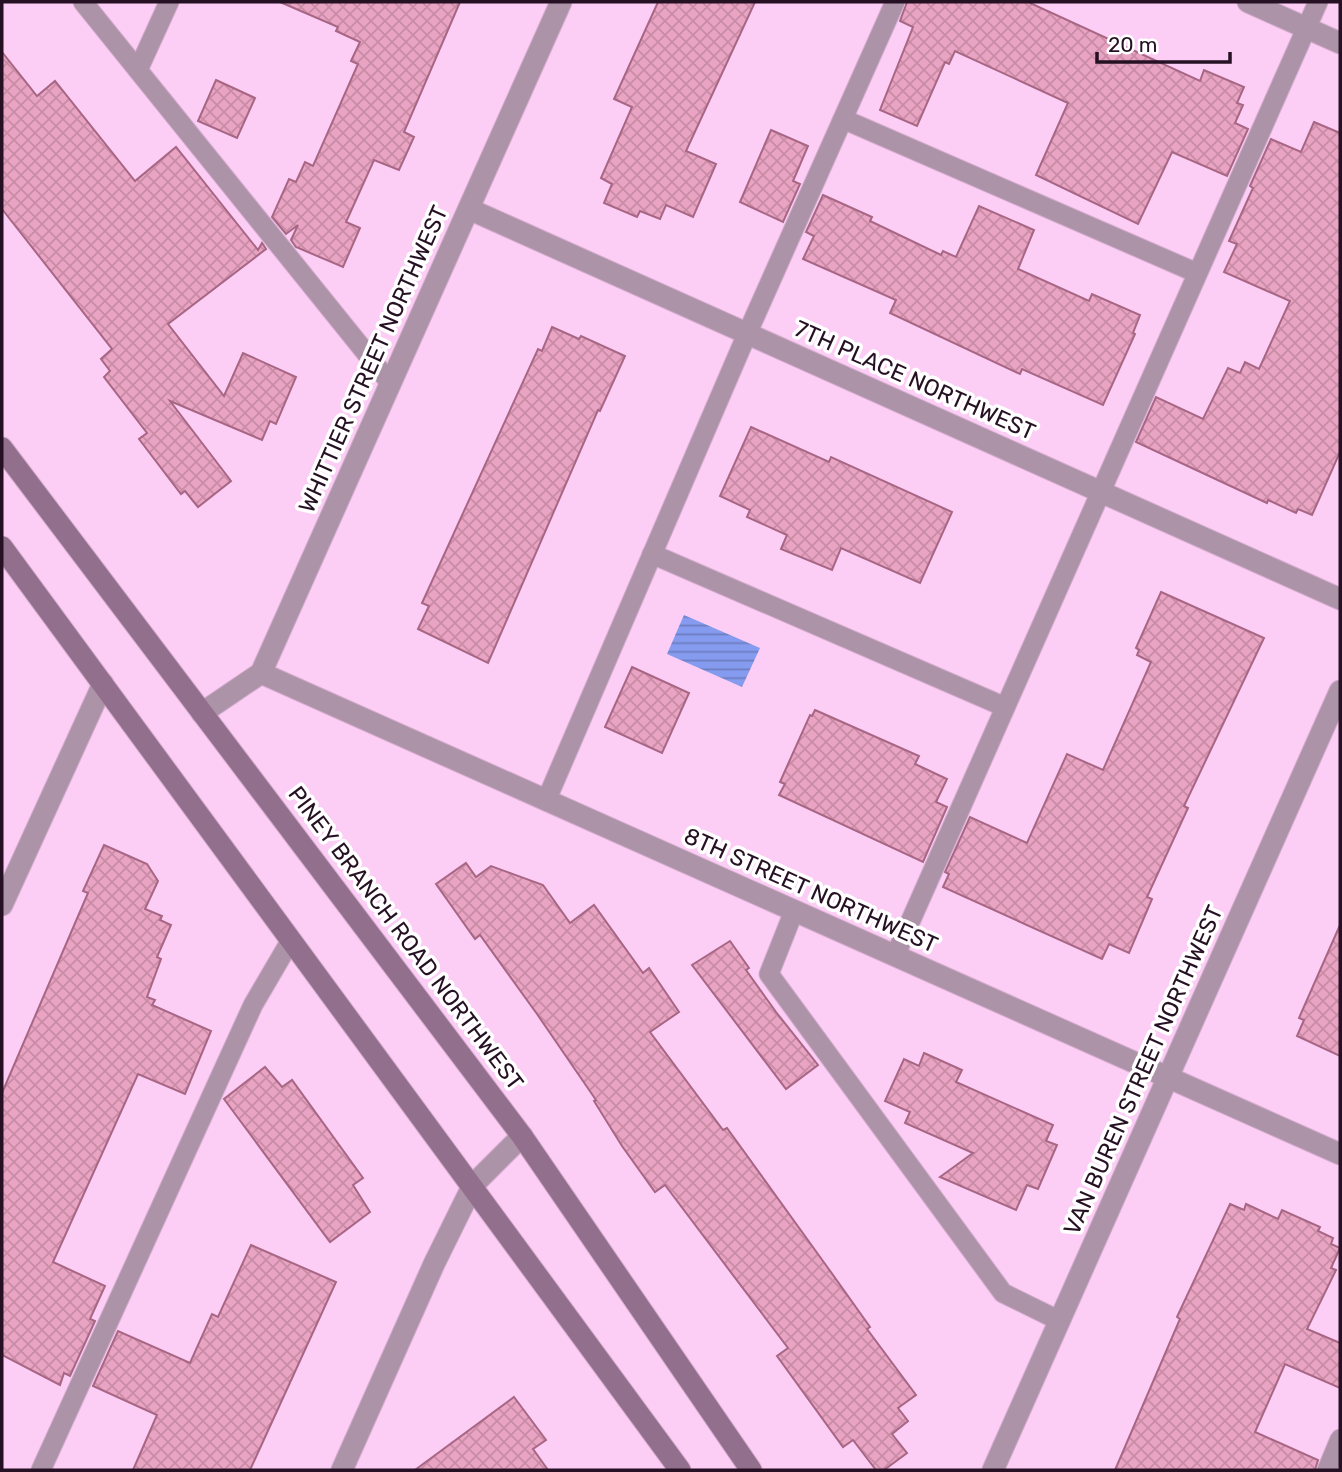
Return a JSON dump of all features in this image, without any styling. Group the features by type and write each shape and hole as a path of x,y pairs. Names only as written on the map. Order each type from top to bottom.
{"main road":[{"name":"PINEY BRANCH ROAD NORTHWEST","path":"2,448 522,1136 751,1470"},
{"path":"2,547 680,1470"}],"street":[{"name":"WHITTIER STREET NORTHWEST","path":"261,673 561,2"},
{"path":"1248,2 1340,43"},
{"name":"7TH PLACE NORTHWEST","path":"469,209 1340,598"},
{"path":"202,713 261,673"},
{"name":"8TH STREET NORTHWEST","path":"261,673 1340,1154"},
{"path":"2,905 103,684"},
{"name":"VAN BUREN STREET NORTHWEST","path":"993,1470 1340,691"},
{"path":"342,1470 434,1264 473,1185 522,1136"}],"lane":[{"path":"83,2 391,384"},
{"path":"138,70 169,2"},
{"path":"546,801 747,334 895,2"},
{"path":"895,956 1318,2"},
{"path":"843,119 1197,273"},
{"path":"652,554 1004,708"},
{"path":"794,911 769,974 1003,1293 1060,1321"},
{"path":"41,1470 253,1006 291,940"},
{"path":"1327,1470 1340,1439"}],"water":[{"path":"684,615 760,648 742,687 667,654"}],"building":[{"path":"280,2 460,2 404,132 414,137 399,170 374,160 346,222 360,228 343,267 296,247 291,240 298,225 286,234 272,217 289,179 296,182 305,162 313,166 358,64 351,61 360,42 336,31 338,27"},
{"path":"658,2 755,2 686,151 716,164 693,217 666,205 660,219 640,211 637,217 604,203 612,184 601,178 632,107 614,99"},
{"path":"907,2 1028,2 1200,81 1204,70 1244,87 1237,103 1243,105 1235,123 1248,129 1227,176 1172,152 1138,224 1036,175 1068,103 955,51 949,64 945,62 917,126 880,110 913,27 900,21"},
{"path":"2,52 37,96 55,81 135,181 176,147 258,250 262,243 266,249 168,324 224,396 243,353 296,377 276,424 270,421 262,440 170,401 231,481 198,507 185,491 181,494 139,439 147,433 104,377 110,371 101,359 112,349 2,209"},
{"path":"216,80 255,98 237,138 198,121"},
{"path":"1314,122 1340,133 1340,452 1312,515 1298,509 1296,513 1268,500 1267,503 1136,442 1156,397 1203,419 1228,368 1240,373 1245,362 1259,369 1290,301 1224,272 1237,244 1229,241 1271,139 1301,152"},
{"path":"771,130 808,146 793,181 800,184 783,222 740,202"},
{"path":"823,195 872,217 870,221 941,255 943,251 956,257 979,206 1034,230 1018,269 1089,301 1092,294 1140,315 1133,333 1135,334 1103,405 1022,369 1020,374 890,313 896,300 803,259 814,236 806,232"},
{"path":"552,327 579,339 581,336 625,356 600,411 598,410 488,663 418,629 429,606 422,603 538,349 542,351"},
{"path":"751,427 829,462 831,457 952,512 920,583 841,548 832,570 781,549 787,535 747,517 750,510 720,496"},
{"path":"1161,592 1264,638 1184,806 1188,808 1147,897 1152,899 1129,953 1109,944 1102,959 943,887 949,874 945,872 970,817 1027,843 1067,754 1103,770 1151,662 1137,655 1139,650 1136,648"},
{"path":"632,667 689,693 662,753 605,727"},
{"path":"815,710 919,756 915,764 947,779 936,802 947,807 923,862 779,795 785,784 780,782 810,715 812,716"},
{"path":"104,845 147,864 158,881 145,909 162,916 160,920 171,925 157,957 161,959 147,997 155,1000 152,1005 211,1031 185,1094 138,1074 53,1262 105,1286 90,1319 95,1321 70,1376 64,1373 60,1385 2,1355 2,1093 88,893 83,891"},
{"path":"466,863 476,877 491,866 543,885 570,923 594,905 643,973 649,968 679,1012 650,1032 723,1130 727,1128 916,1395 898,1408 908,1421 892,1434 907,1453 884,1470 876,1470 853,1440 843,1447 777,1356 788,1348 665,1185 655,1192 537,1014 480,935 475,939 436,884"},
{"path":"1340,925 1340,1056 1297,1036 1304,1020 1299,1018"},
{"path":"730,941 749,968 746,970 818,1065 786,1089 692,965"},
{"path":"924,1053 962,1070 956,1082 1053,1125 1046,1141 1057,1145 1038,1189 1027,1185 1016,1210 940,1177 973,1153 905,1123 910,1112 885,1101 904,1059 919,1066"},
{"path":"265,1067 282,1087 292,1080 363,1178 353,1185 370,1212 330,1242 224,1099"},
{"path":"1230,1204 1244,1210 1246,1204 1278,1219 1282,1210 1320,1227 1318,1231 1333,1238 1331,1244 1340,1248 1331,1268 1336,1270 1307,1329 1340,1343 1340,1388 1285,1364 1255,1432 1318,1460 1315,1470 1115,1470 1180,1319 1177,1317"},
{"path":"251,1245 336,1282 250,1470 133,1470 157,1415 93,1386 118,1331 190,1363 212,1314 218,1317"},
{"path":"514,1397 546,1440 533,1449 548,1470 415,1470"}]}
